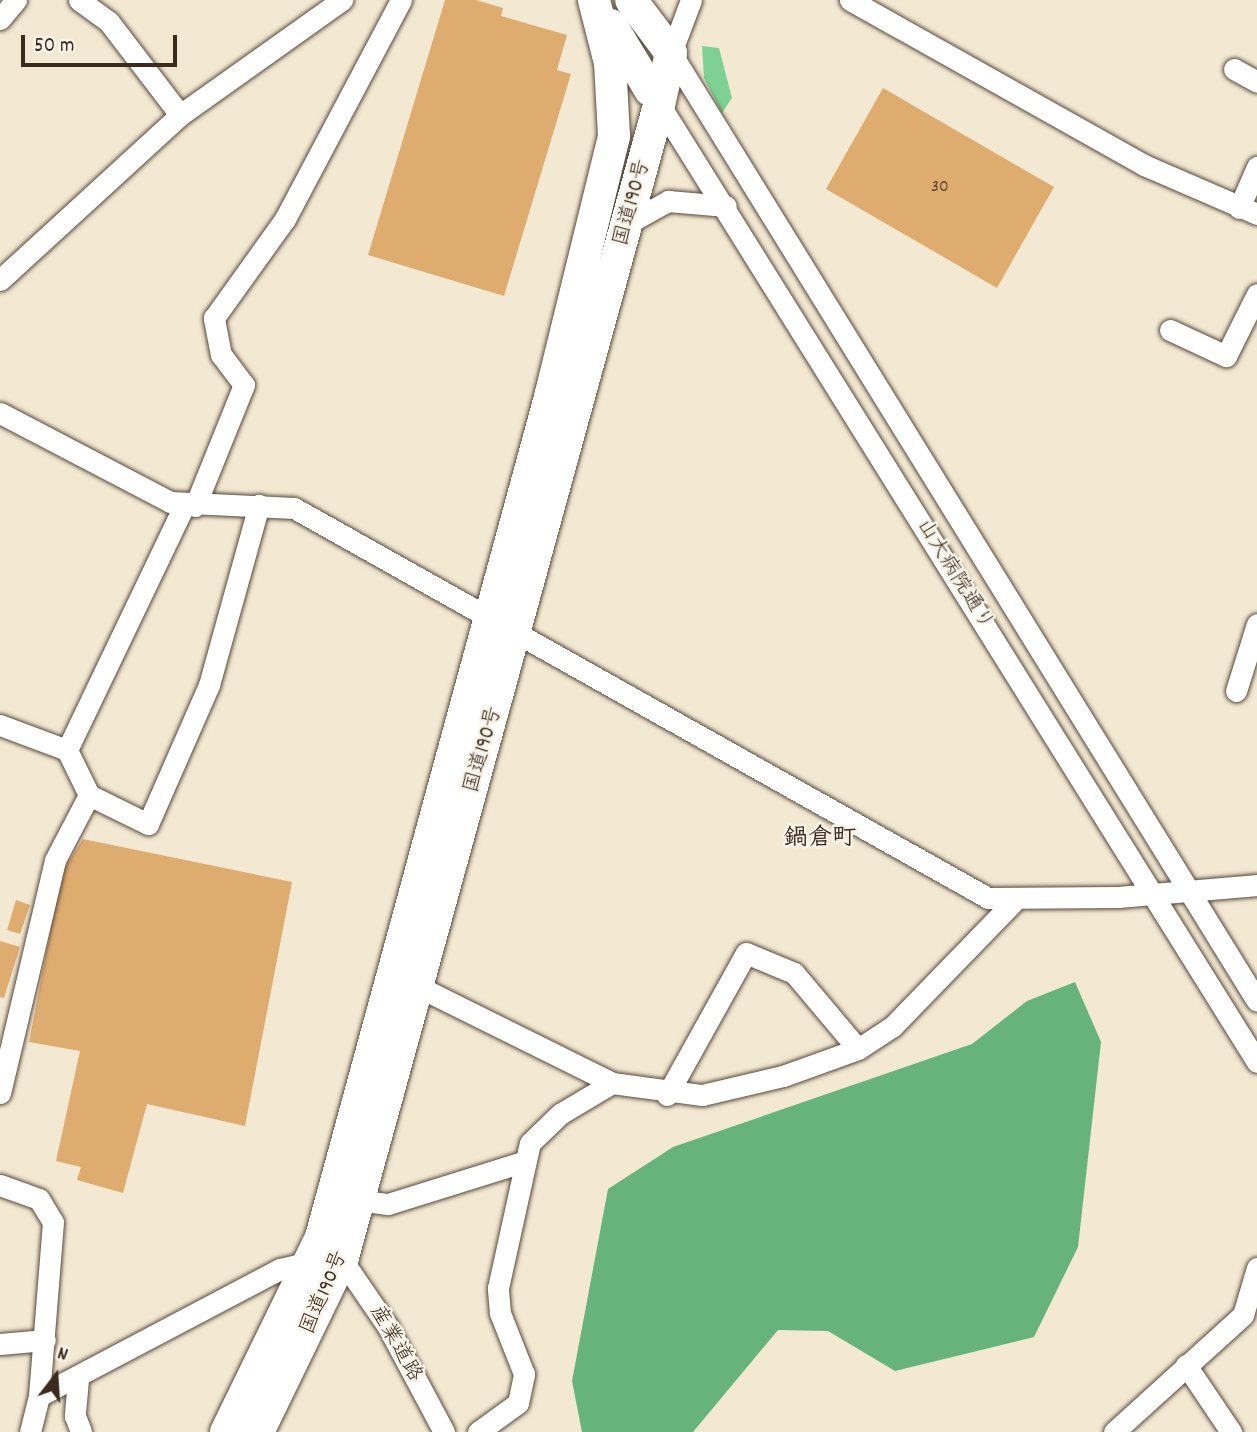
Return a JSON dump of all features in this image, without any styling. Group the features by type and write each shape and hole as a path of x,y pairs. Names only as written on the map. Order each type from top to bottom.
{"highway":[{"name":"国道190号","path":"258,1432 325,1252 503,628 628,223 654,97 595,0"},
{"name":"国道190号","path":"226,1432 325,1252 358,1200 417,986 503,628 550,397 614,136 610,63 595,0"},
{"path":"631,0 671,53"},
{"name":"国道190号","path":"550,397 569,362 654,97 671,53"}],"street":[{"path":"79,0 108,22 180,115"},
{"path":"0,280 180,115 342,0"},
{"path":"67,750 190,505 244,385 221,355 214,318 285,219 401,0"},
{"path":"671,53 691,0"},
{"path":"850,0 1144,165 1248,211 1257,167"},
{"name":"山大病院通り","path":"671,53 1193,893 1257,1001"},
{"path":"1234,69 1257,82"},
{"name":"山大病院通り","path":"654,97 726,206 1257,1062"},
{"path":"628,223 668,201 726,206"},
{"path":"1170,330 1226,356 1257,294"},
{"path":"0,413 190,505 294,508 946,879 1013,902 1155,896 1257,885"},
{"path":"0,725 67,750 89,795 148,824 208,685 259,505"},
{"path":"1236,691 1257,624"},
{"path":"0,1093 51,872 89,795"},
{"path":"417,986 612,1083 667,1095 702,1095 783,1076 858,1049 893,1026 1013,902"},
{"path":"667,1095 746,953 794,973 858,1049"},
{"path":"478,1432 518,1403 524,1374 500,1312 498,1288 523,1162 545,1126 612,1083"},
{"path":"358,1200 387,1204 523,1162"},
{"path":"0,1185 40,1199 53,1222 39,1396 30,1432"},
{"path":"39,1396 78,1379 280,1269 325,1252"},
{"name":"産業道路","path":"325,1252 444,1432"},
{"path":"1114,1432 1243,1315 1257,1268"},
{"path":"0,1344 45,1340"},
{"path":"1186,1365 1231,1432"},
{"path":"78,1379 75,1416 81,1432"}],"green space":[{"path":"702,46 719,48 732,98 722,113 704,78"},
{"path":"1075,982 1101,1042 1078,1247 1034,1337 895,1371 828,1331 778,1330 693,1432 582,1432 572,1381 608,1189 673,1147 972,1044 1027,1001"}],"building":[{"path":"445,0 476,0 503,8 501,16 567,35 557,70 571,74 504,296 368,255"},
{"path":"883,88 1054,187 997,288 826,189"},
{"path":"83,839 292,882 245,1126 147,1104 123,1193 77,1180 81,1167 56,1161 80,1051 29,1042 62,872"},
{"path":"16,900 30,905 20,934 7,930"},
{"path":"0,941 20,947 4,998 0,997"}],"district":[{"name":"鍋倉町","path":"820,840"}]}
